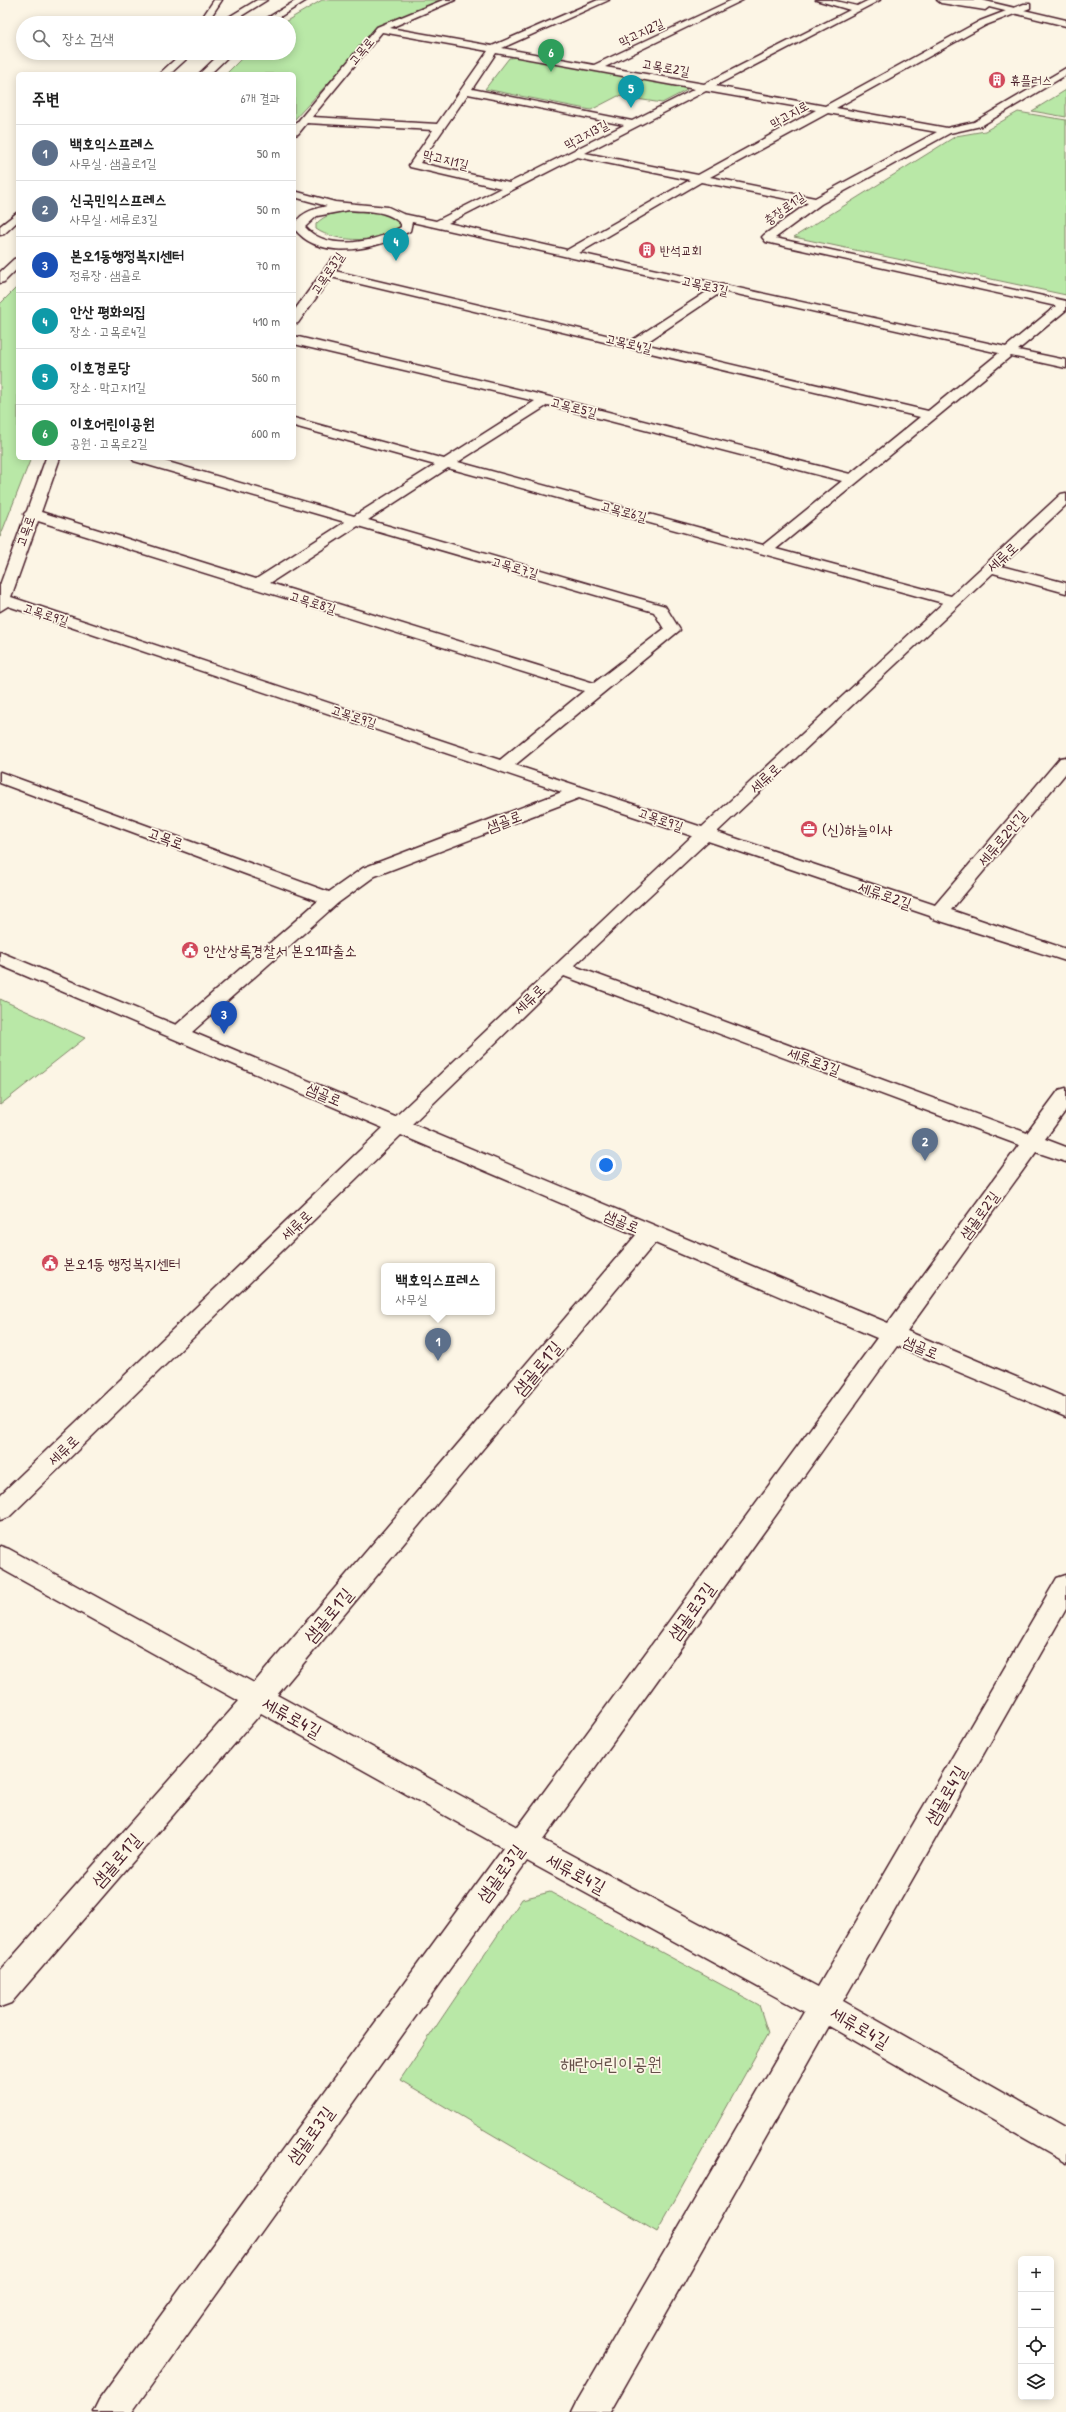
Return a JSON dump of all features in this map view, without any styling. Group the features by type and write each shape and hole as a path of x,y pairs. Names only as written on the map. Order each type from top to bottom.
{"street":[{"path":"207,16 218,0"},
{"path":"236,16 263,0"},
{"path":"276,16 303,0"},
{"name":"고목로","path":"296,130 380,29 451,0"},
{"path":"495,48 606,0"},
{"name":"막고지2길","path":"597,67 738,0"},
{"path":"820,0 858,9"},
{"name":"막고지3길","path":"436,225 876,0"},
{"path":"941,0 1012,10"},
{"path":"970,0 1066,23"},
{"path":"1002,0 1066,14"},
{"path":"1016,0 1027,6"},
{"name":"막고지로","path":"568,254 701,178 983,23 1012,10 1027,6"},
{"name":"고목로2길","path":"380,29 495,48 947,131"},
{"name":"막고지1길","path":"495,48 467,91 414,165 512,187"},
{"path":"166,72 180,60"},
{"path":"206,72 219,60"},
{"name":"충장로1길","path":"1065,305 770,240 768,238 817,202 947,131 977,124 1066,71"},
{"path":"467,91 634,124"},
{"path":"305,120 441,127"},
{"path":"576,154 817,202"},
{"path":"296,194 348,207"},
{"path":"348,207 314,214 301,222 299,227 302,233 309,238 345,246 381,241 399,235 406,229 407,223 402,217"},
{"name":"고목로3길","path":"348,207 380,209 402,217 436,225 1066,364"},
{"path":"0,232 16,217"},
{"name":"고목로3길","path":"296,317 329,273 345,246"},
{"path":"0,279 16,263"},
{"name":"고목로4길","path":"329,273 929,415"},
{"path":"633,344 720,288"},
{"path":"767,549 1065,305"},
{"name":"고목로5길","path":"296,340 546,400 852,479"},
{"path":"256,585 546,400"},
{"name":"고목로6길","path":"296,423 444,464 767,549 955,602"},
{"name":"고목로","path":"1,603 31,514 52,460"},
{"name":"고목로7길","path":"146,460 660,609 672,630 596,688 503,766"},
{"name":"세류로","path":"0,1510 561,968 1066,497"},
{"name":"고목로8길","path":"31,514 256,585 596,688"},
{"path":"991,568 1066,588"},
{"name":"고목로9길","path":"1,603 581,791 706,834"},
{"name":"세류로2안길","path":"938,914 1066,762"},
{"name":"고목로","path":"0,777 332,899"},
{"name":"샘골로","path":"179,1033 332,899 369,872 581,791"},
{"name":"세류로2길","path":"706,834 938,914 1066,955"},
{"name":"샘골로","path":"0,958 1066,1408"},
{"name":"세류로3길","path":"561,968 1066,1154"},
{"name":"샘골로2길","path":"892,1335 1066,1094"},
{"name":"샘골로1길","path":"0,1993 258,1698 651,1233"},
{"name":"샘골로3길","path":"111,2412 521,1843 892,1335"},
{"name":"세류로4길","path":"0,1556 521,1843 823,2006 1066,2146"},
{"name":"샘골로4길","path":"590,2412 1066,1585"}],"green space":[{"path":"322,0 447,0 379,28 296,118 296,72 228,72 240,60 296,60 295,16"},
{"path":"519,57 682,87 687,90 662,103 618,96 591,110 485,89 509,58"},
{"path":"1066,90 1066,117 1032,111"},
{"path":"1018,112 1066,120 1066,295 794,237 956,136 985,131"},
{"path":"352,210 389,214 401,222 402,226 394,232 384,236 360,240 335,237 324,234 316,229 316,224 323,218"},
{"path":"16,288 16,460 30,460 0,537 0,304"},
{"path":"0,999 85,1038 0,1105"},
{"name":"해란어린이공원","path":"550,1892 759,2005 768,2033 657,2232 400,2080 522,1899"}],"place":[{"name":"이호어린이공원","path":"551,72"},
{"name":"휴플러스","path":"997,80"},
{"name":"이호경로당","path":"631,108"},
{"name":"반석교회","path":"647,250"},
{"name":"안산 평화의집","path":"396,261"},
{"name":"(신)하늘이사","path":"809,829"},
{"name":"안산상록경찰서 본오1파출소","path":"190,950"},
{"name":"본오1동행정복지센터","path":"224,1034"},
{"name":"신국민익스프레스","path":"925,1161"},
{"name":"본오1동 행정복지센터","path":"50,1263"},
{"name":"백호익스프레스","path":"438,1361"}]}
